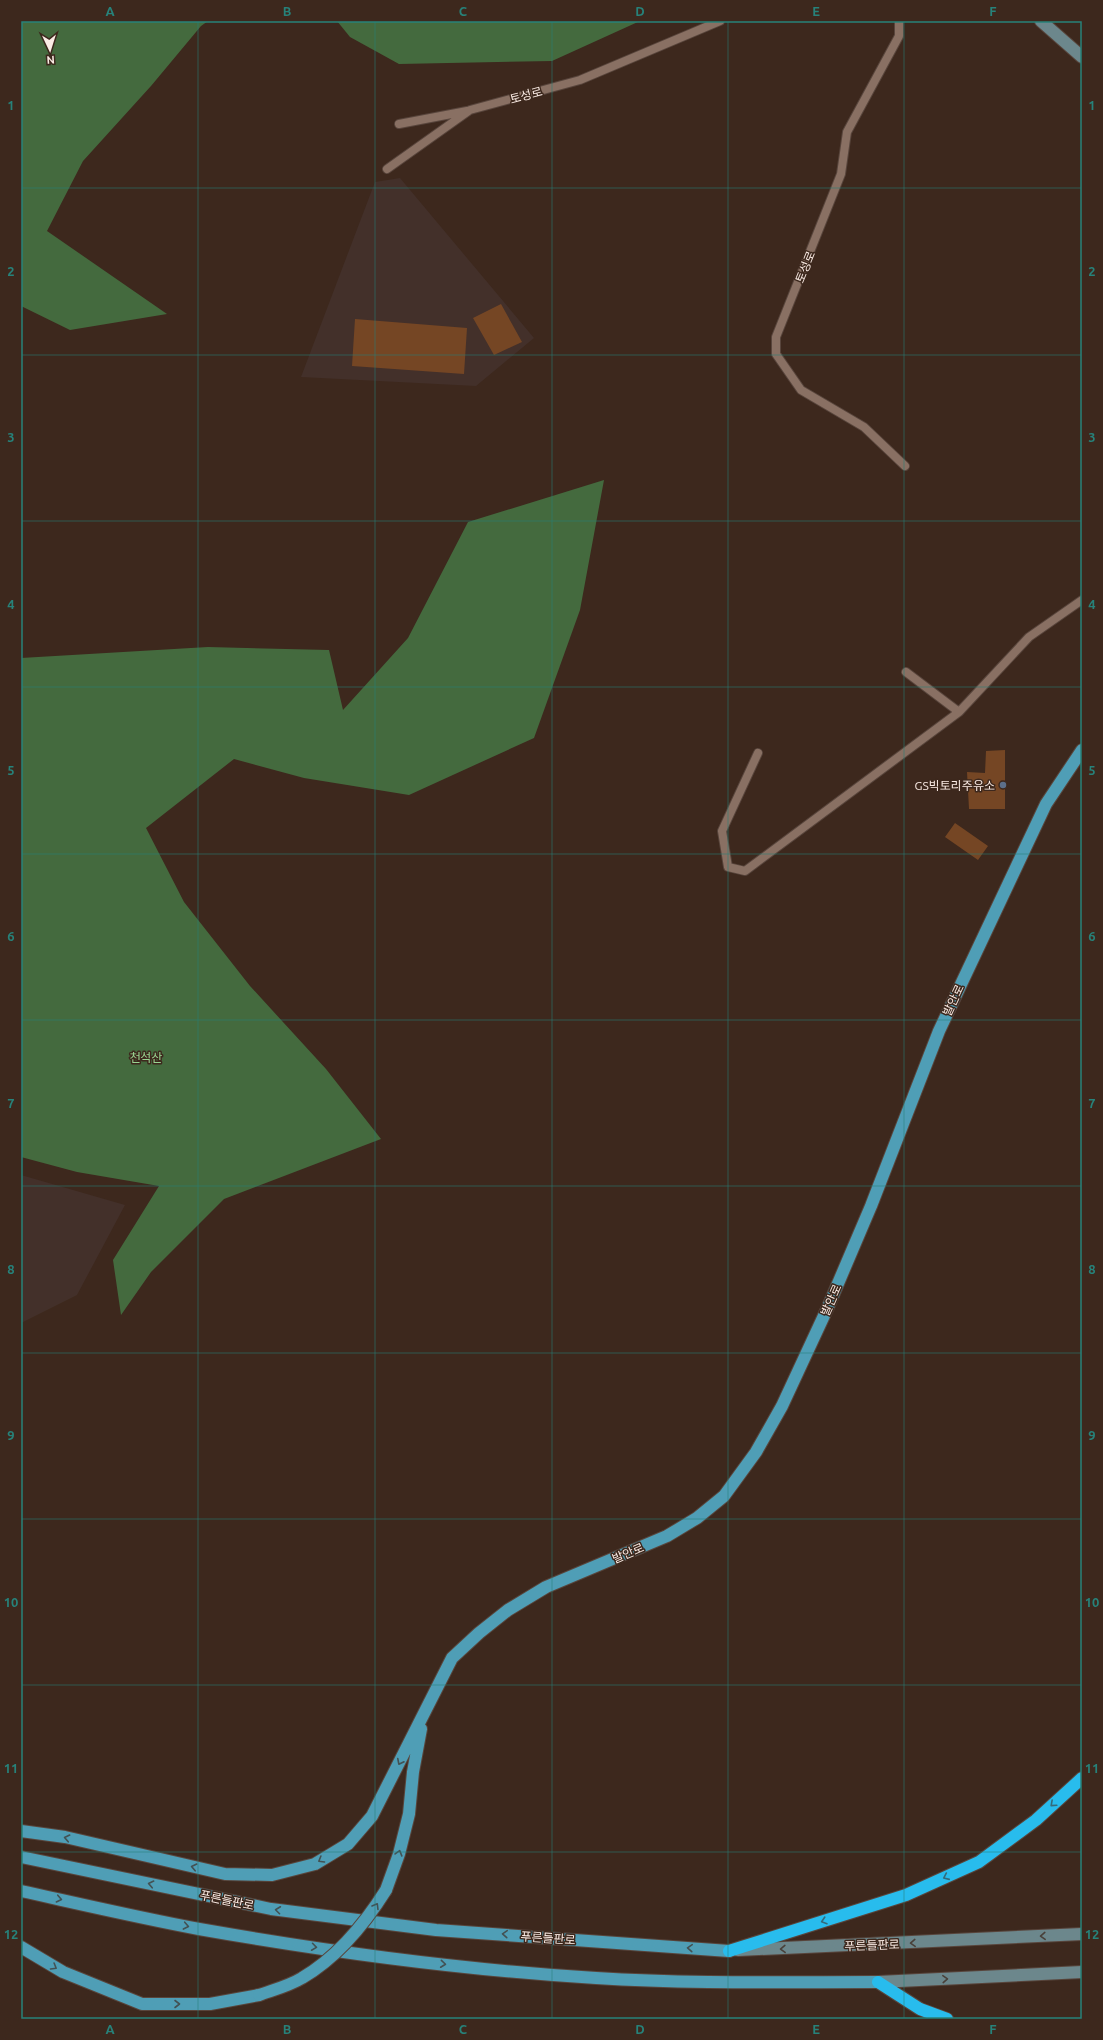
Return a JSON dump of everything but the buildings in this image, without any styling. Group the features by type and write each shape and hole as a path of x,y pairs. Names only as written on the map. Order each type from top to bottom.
{"highway":[{"path":"729,1951 906,1895 979,1862 1036,1820 1082,1778"},
{"path":"878,1982 920,2009 947,2019"}],"main road":[{"path":"1041,21 1082,57"},
{"name":"발안로","path":"21,1831 65,1837 225,1874 272,1875 315,1864 348,1844 372,1816 452,1658 496,1620 546,1587 667,1536 697,1518 724,1496 756,1452 782,1406 828,1307 871,1206 940,1031 974,956 1046,804 1082,750"},
{"path":"21,1947 63,1972 142,2004 210,2004 259,1995 301,1979 335,1955 371,1914 386,1890 399,1854 409,1814 413,1772 423,1714"},
{"name":"푸른들판로","path":"21,1857 271,1909 436,1930 729,1951 1082,1934"},
{"path":"21,1891 157,1921 378,1957 596,1978 675,1981 878,1982 1082,1972"}],"lane":[{"name":"토성로","path":"387,169 470,110 580,80 720,21"},
{"name":"토성로","path":"899,21 899,36 847,132 841,174 776,337 776,354 801,390 864,427 905,466"},
{"path":"399,124 470,110"},
{"path":"758,753 722,831 728,868 745,872 959,712 1029,637 1082,600"},
{"path":"906,672 959,712"}],"shaded area":[{"path":"400,178 534,338 476,386 301,377 375,182"},
{"path":"21,1175 125,1205 77,1295 21,1323"}],"green space":[{"path":"21,21 208,21 201,26 151,86 83,161 47,231 167,314 70,330 21,306"},
{"path":"337,21 640,21 552,61 399,64 350,37"},
{"name":"천석산","path":"604,480 580,610 534,738 409,795 304,778 234,759 146,828 184,902 250,986 326,1069 381,1139 224,1199 151,1272 121,1315 113,1260 159,1186 77,1172 21,1157 21,658 208,647 329,650 343,710 408,638 468,522"}],"place":[{"name":"GS빅토리주유소","path":"1003,785"}]}
